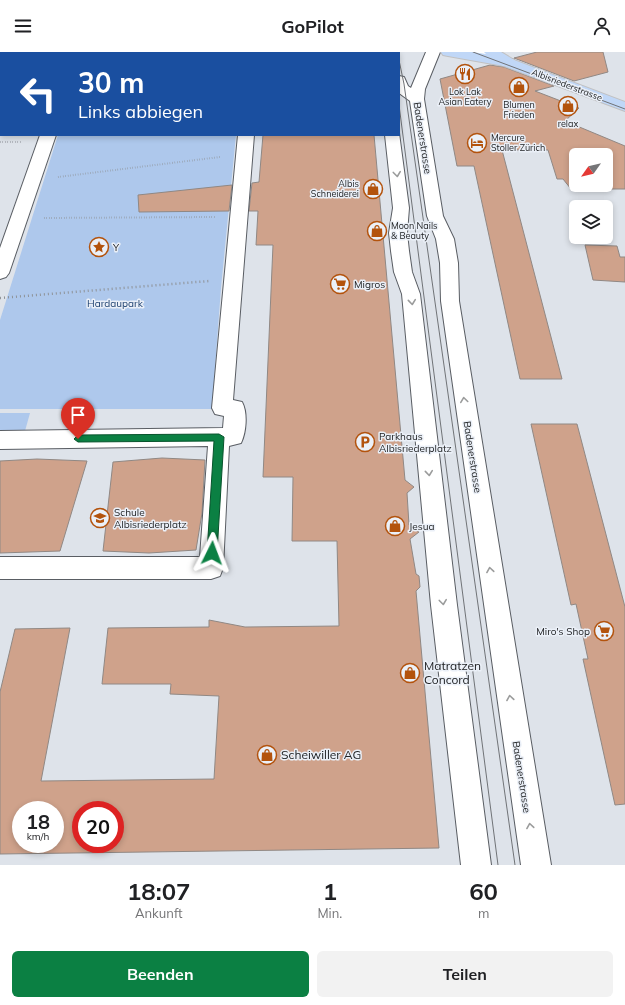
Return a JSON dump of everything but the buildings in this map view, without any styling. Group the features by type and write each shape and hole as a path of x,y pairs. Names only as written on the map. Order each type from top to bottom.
{"main road":[{"name":"Albisriederstrasse","path":"448,52 509,63 625,107"},
{"name":"Albisriederstrasse","path":"491,52 509,63"}],"street":[{"name":"Badenerstrasse","path":"433,52 418,89 404,89 435,216 445,239 448,257 451,309 536,865"},
{"path":"480,52 509,63"},
{"path":"0,273 48,136"},
{"path":"393,136 401,208 398,233 400,251 403,272 411,294 443,597 476,865"},
{"path":"0,440 233,437 235,408 222,408 240,217 245,144"},
{"path":"0,568 211,568 219,437"}],"path":[{"path":"0,142 23,142"},
{"path":"32,180 245,144"},
{"path":"19,218 240,217"},
{"path":"0,298 234,279"}],"green space":[{"name":"Hardaupark","path":"58,136 236,136 221,288 212,409 0,409 0,320"},
{"path":"0,413 30,413 20,449 0,448"}],"tram line":[{"path":"473,52 625,109"},
{"path":"400,65 404,84 515,865"},
{"path":"400,113 498,865"}],"place":[{"name":"Lok Lak Asian Eatery","path":"465,74"},
{"name":"Blumen Frieden","path":"519,87"},
{"name":"relax","path":"568,106"},
{"name":"Mercure Stoller Zürich","path":"477,143"},
{"name":"Albis Schneiderei","path":"373,189"},
{"name":"Moon Nails & Beauty","path":"377,231"},
{"name":"Y","path":"99,247"},
{"name":"Migros","path":"340,284"},
{"name":"Parkhaus Albisriederplatz","path":"365,442"},
{"name":"Schule Albisriederplatz","path":"100,518"},
{"name":"Jesua","path":"395,526"},
{"name":"Miro's Shop","path":"604,631"},
{"name":"Matratzen Concord","path":"410,673"},
{"name":"Scheiwiller AG","path":"267,755"}],"route":[{"path":"78,439 219,437 212,553"}]}
